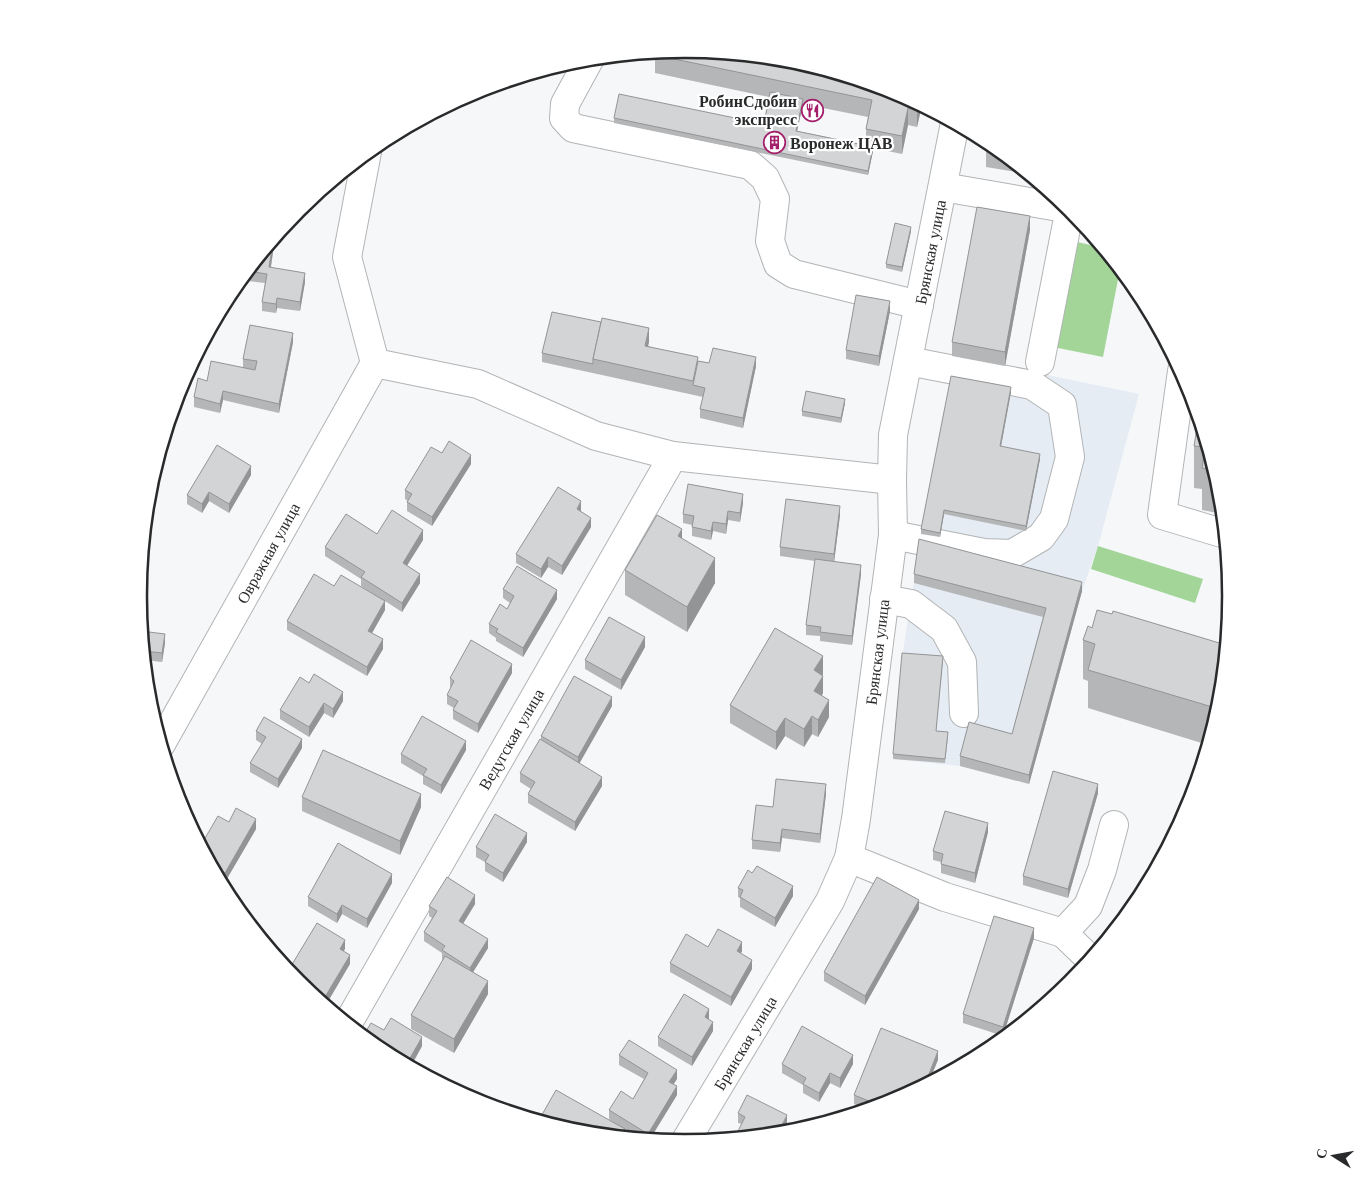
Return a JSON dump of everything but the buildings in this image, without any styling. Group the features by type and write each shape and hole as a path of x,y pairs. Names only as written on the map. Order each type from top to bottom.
{"street":[{"path":"585,67 565,104 564,118 573,128 750,165 765,178 775,199 770,241 778,264 794,274 919,305"},
{"name":"Брянская улица","path":"690,1134 830,902 849,858 856,819 893,535 893,435 954,130"},
{"path":"365,163 347,257 375,363 478,384 596,436 673,456 892,480"},
{"path":"943,187 1055,205"},
{"path":"1040,362 1068,218"},
{"path":"893,535 984,553 1012,554 1041,537 1054,519 1070,458 1062,405 1032,385 908,361"},
{"name":"Овражная улица","path":"165,736 375,363"},
{"path":"1180,386 1162,515 1219,532"},
{"name":"Ведугская улица","path":"351,1017 673,456"},
{"path":"884,599 911,604 944,629 962,662 964,714"},
{"path":"1063,933 1088,906 1102,870 1114,825"},
{"path":"849,858 945,897 1063,933 1085,954"}],"shaded area":[{"path":"950,355 1139,394 1098,546 1082,591 1029,784 960,766 893,759 902,658 919,548 951,381"}],"green space":[{"path":"1073,241 1093,246 1118,278 1103,357 1053,347"},
{"path":"1098,546 1203,579 1195,603 1091,569"}],"place":[{"name":"РобинСдобин экспресс","path":"813,110"},
{"name":"Воронеж ЦАВ","path":"774,143"}]}
